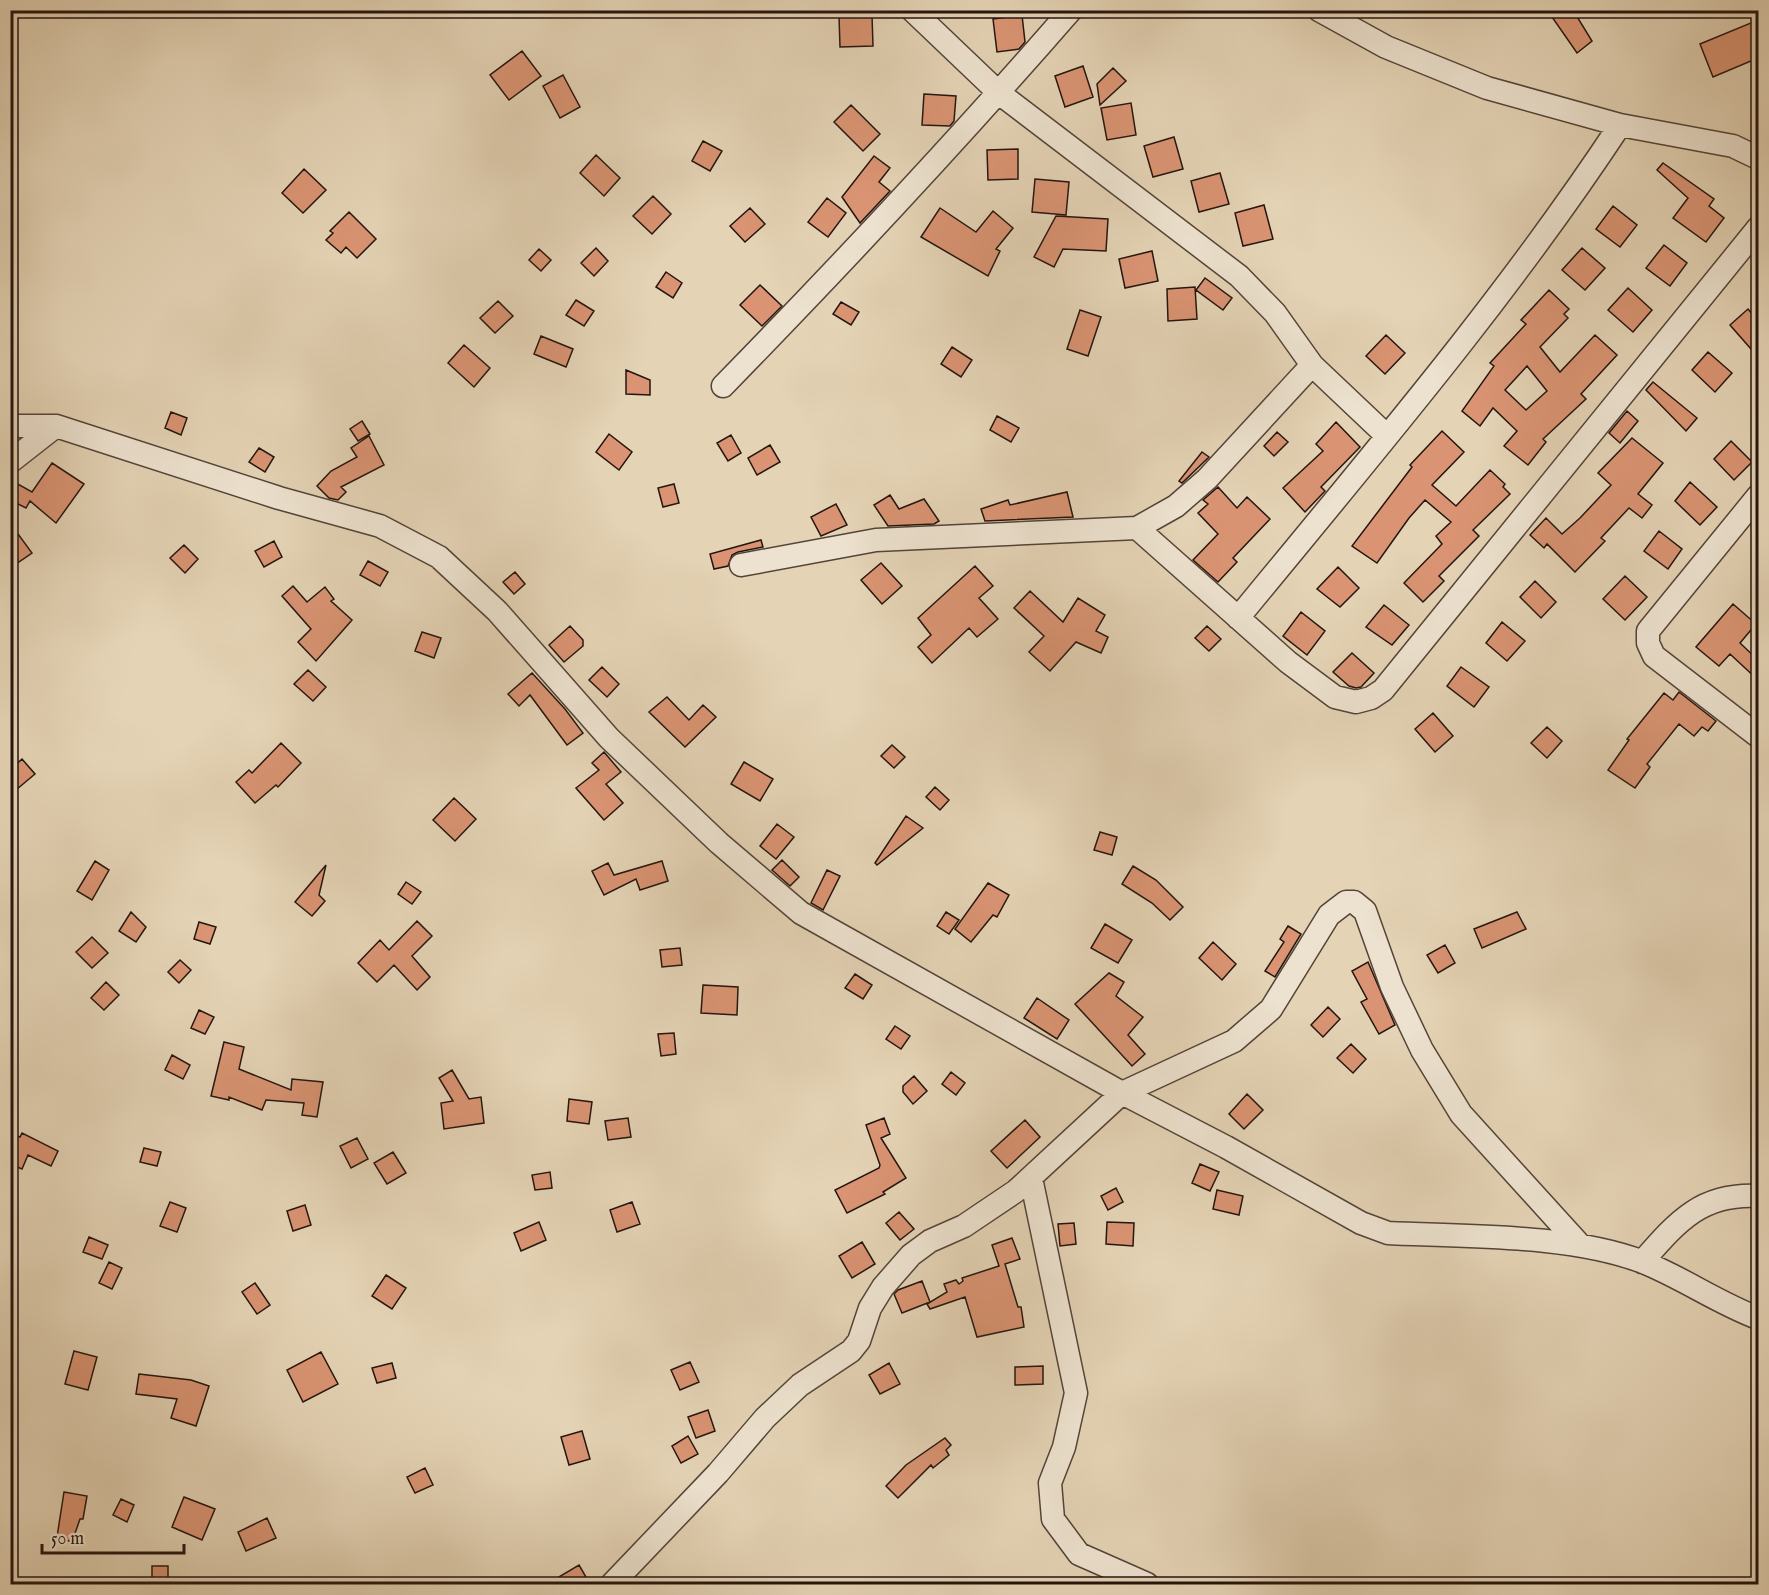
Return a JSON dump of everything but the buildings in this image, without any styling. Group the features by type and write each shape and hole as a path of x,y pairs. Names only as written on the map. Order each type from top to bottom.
{"street":[{"path":"912,10 999,93 1239,276 1275,313 1312,365 1387,436"},
{"path":"723,386 821,285 999,93 1071,10"},
{"path":"1319,10 1386,47 1487,88 1620,125 1733,146 1758,158"},
{"path":"1238,618 1387,436 1563,211 1620,125"},
{"path":"1137,528 1288,662 1335,697 1356,702 1371,698 1383,690 1758,228"},
{"path":"741,565 876,540 1137,528 1176,506 1207,479 1312,365"},
{"path":"10,426 56,426 279,498 380,526 439,557 497,610 609,738 719,843 801,913 1122,1093 1226,1147 1361,1223 1388,1233 1579,1244 1641,1262 1736,1310 1758,1318"},
{"path":"10,462 56,426"},
{"path":"1758,496 1648,631 1648,643 1654,657 1758,736"},
{"path":"612,1584 718,1473 765,1418 800,1384 851,1351 860,1341 870,1308 911,1255 930,1241 964,1226 1030,1178 1122,1093 1234,1041 1271,1009 1329,915 1346,902 1354,902 1365,911 1392,987 1422,1050 1461,1114 1579,1244"},
{"path":"1030,1178 1076,1393 1064,1447 1050,1483 1053,1520 1079,1554 1147,1584"},
{"path":"1641,1262 1676,1223 1711,1201 1738,1195 1758,1196"}]}
